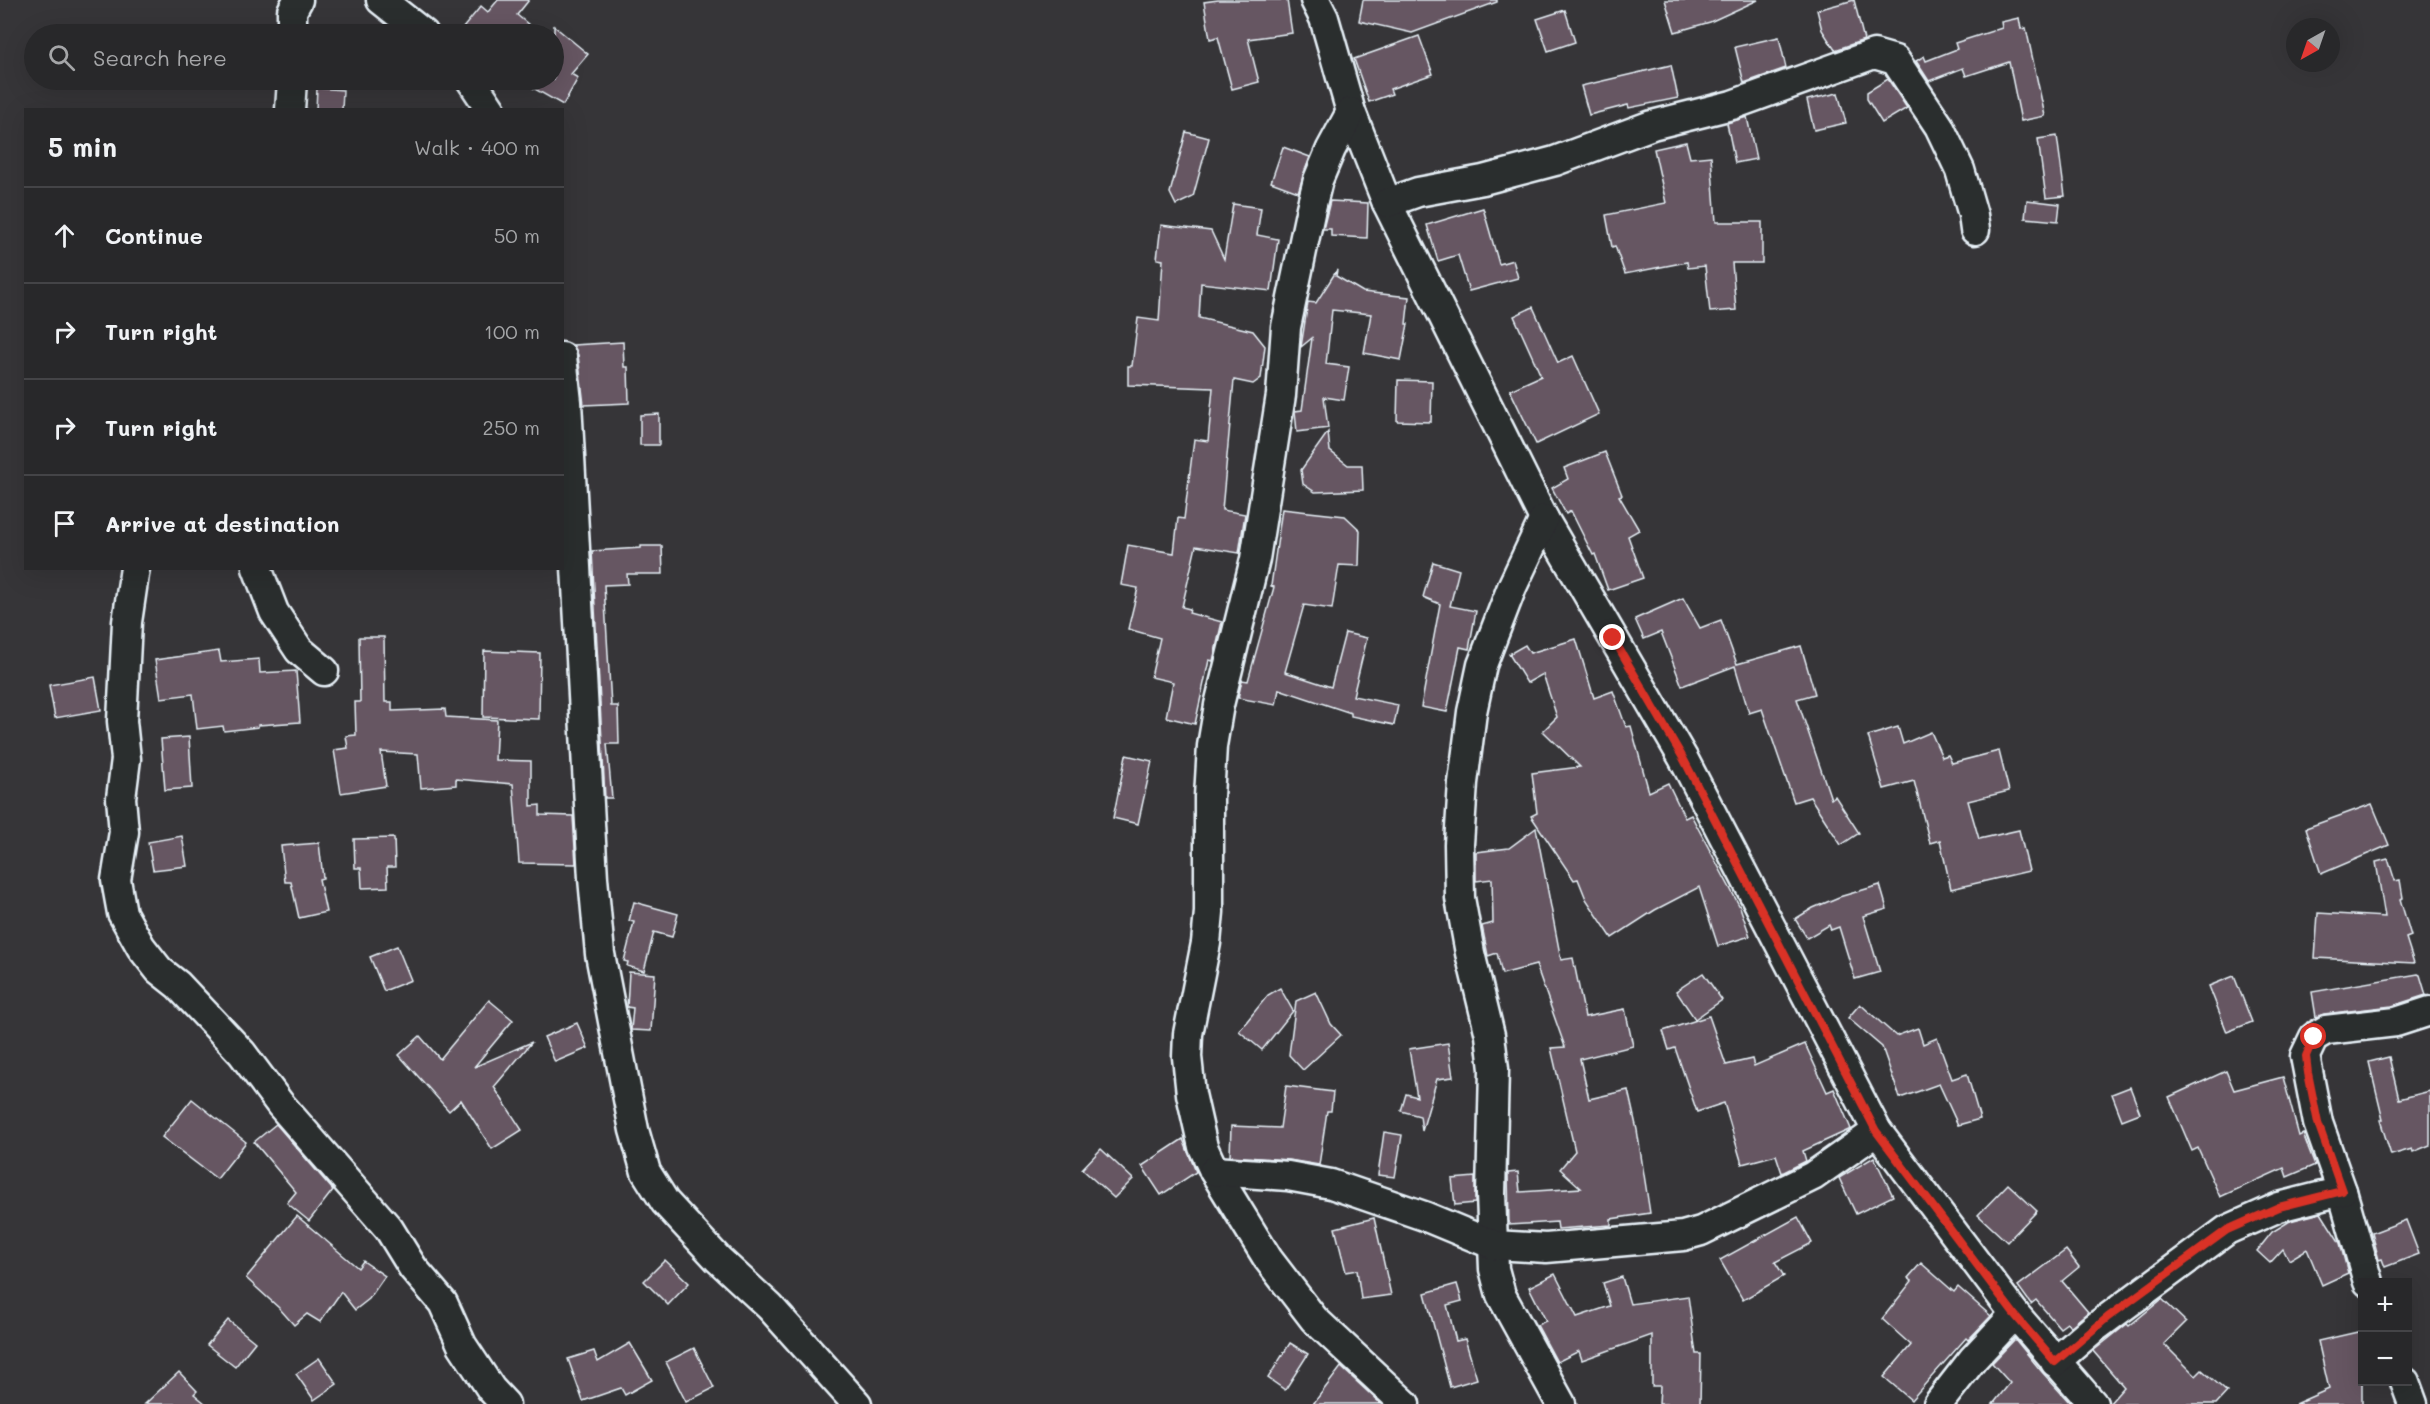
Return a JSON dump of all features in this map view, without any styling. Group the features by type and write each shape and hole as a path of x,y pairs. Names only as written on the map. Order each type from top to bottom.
{"street":[{"path":"292,24 292,11 298,0"},
{"path":"381,0 411,24"},
{"path":"1323,6 1351,112 1387,203 1544,519 1683,758 1876,1131 2014,1314 2093,1404"},
{"path":"1387,203 1418,192 1483,180 1555,161 1652,125 1732,105 1874,54 1895,60 1940,126 1960,170 1975,230"},
{"path":"290,108 291,90"},
{"path":"478,90 490,108"},
{"path":"1351,112 1331,148 1318,180 1286,327 1281,395 1255,559 1219,705 1212,746 1209,797 1209,912 1206,943 1188,1034 1187,1057 1191,1094 1203,1147 1214,1171 1268,1259 1314,1319 1405,1404"},
{"path":"564,375 593,878 600,954 634,1130 646,1172 665,1202 718,1259 770,1307 857,1404"},
{"path":"1544,519 1515,579 1482,665 1472,712 1461,809 1460,898 1470,953 1490,1035 1494,1069 1491,1194 1494,1269 1501,1295 1561,1404"},
{"path":"135,570 127,622 122,721 126,759 122,798 124,832 116,880 122,913 141,947 159,970 178,985 242,1053 280,1104 389,1229 413,1268 443,1304 462,1345 485,1380 505,1404"},
{"path":"259,570 274,612 299,650 324,671"},
{"path":"2367,1278 2342,1191 2318,1123 2306,1056 2314,1037 2326,1030 2396,1022 2430,1011"},
{"path":"1214,1171 1288,1176 1331,1184 1424,1216 1494,1245 1556,1247 1683,1236 1701,1231 1803,1182 1876,1131"},
{"path":"2055,1362 2093,1329 2227,1230 2279,1207 2342,1191"},
{"path":"1938,1404 1973,1359 2014,1314"},
{"path":"2406,1386 2413,1404"}],"building":[{"path":"498,0 529,0 517,15 528,24 466,24 481,6 488,12"},
{"path":"1287,0 1292,33 1248,39 1259,82 1232,89 1218,37 1210,39 1204,2"},
{"path":"1363,0 1497,0 1497,2 1412,33 1359,21"},
{"path":"1665,0 1758,0 1710,22 1675,32"},
{"path":"1854,0 1864,40 1835,50 1822,30 1817,10"},
{"path":"1565,10 1575,42 1548,51 1537,19"},
{"path":"2019,18 2021,29 2026,28 2045,116 2021,121 2009,62 1966,76 1963,68 1929,81 1916,61 1924,56 1926,61 1957,49 1955,43 2002,28 2001,22"},
{"path":"564,34 588,54 571,74 578,78 563,105 537,90 564,90"},
{"path":"1419,36 1433,74 1390,89 1392,94 1369,102 1354,59"},
{"path":"1779,37 1786,68 1744,83 1735,47"},
{"path":"1671,65 1678,98 1629,108 1628,105 1589,115 1581,86"},
{"path":"1888,79 1907,108 1882,123 1867,99 1867,92"},
{"path":"317,90 343,90 342,108 316,108"},
{"path":"1838,93 1846,123 1814,130 1807,100"},
{"path":"1747,117 1756,159 1735,163 1727,123"},
{"path":"1186,132 1209,138 1193,197 1176,205 1170,193"},
{"path":"2057,136 2065,196 2046,198 2038,139"},
{"path":"1686,142 1690,158 1711,156 1716,222 1762,222 1762,263 1732,263 1736,310 1710,312 1705,266 1688,268 1687,262 1625,274 1615,246 1612,247 1606,215 1666,203 1654,149"},
{"path":"1283,147 1310,157 1298,192 1271,182"},
{"path":"2027,200 2060,204 2058,221 2025,218"},
{"path":"1330,201 1368,203 1367,238 1331,236 1331,229 1323,229"},
{"path":"1233,204 1261,208 1257,235 1278,239 1271,291 1201,283 1199,318 1253,331 1265,346 1261,378 1253,384 1234,380 1222,510 1245,514 1239,553 1196,546 1182,607 1190,609 1189,613 1222,622 1213,661 1209,660 1195,724 1166,717 1173,682 1151,677 1160,638 1128,629 1138,588 1121,585 1128,545 1174,553 1178,518 1184,519 1194,439 1208,441 1213,388 1128,385 1128,366 1132,366 1138,318 1159,321 1163,260 1157,259 1161,225 1211,231 1224,259"},
{"path":"1483,208 1499,264 1513,260 1518,278 1469,291 1458,255 1438,261 1427,225"},
{"path":"1337,270 1336,276 1363,292 1409,297 1406,324 1408,324 1401,360 1364,353 1371,314 1332,310 1326,364 1349,367 1344,400 1324,397 1328,428 1297,432 1295,411 1302,410 1312,338 1301,347 1308,302 1316,303"},
{"path":"1533,307 1558,363 1573,356 1599,414 1536,444 1510,390 1541,376 1514,316"},
{"path":"623,342 624,367 628,367 629,403 584,405 578,355 573,345"},
{"path":"1398,380 1432,381 1431,422 1397,421"},
{"path":"659,414 659,445 640,445 640,415"},
{"path":"1328,432 1330,451 1348,465 1362,465 1363,490 1315,492 1303,484 1301,470"},
{"path":"1605,452 1622,495 1619,496 1639,530 1628,536 1643,578 1608,590 1595,554 1593,555 1571,511 1566,514 1552,488 1568,479 1564,468"},
{"path":"1282,509 1345,516 1360,530 1359,566 1339,565 1332,609 1304,605 1285,672 1331,687 1345,633 1367,638 1353,696 1398,705 1394,725 1351,716 1351,713 1279,689 1276,705 1238,698 1242,680 1248,681 1274,587 1271,586"},
{"path":"641,546 662,546 663,574 627,574 628,584 604,585 611,706 618,706 619,744 607,744 612,798 605,798 592,551 641,548"},
{"path":"1433,562 1459,570 1450,606 1476,611 1469,649 1460,647 1447,712 1421,707 1440,604 1423,597"},
{"path":"1683,598 1700,628 1721,620 1737,664 1801,646 1815,694 1797,699 1831,799 1835,796 1859,833 1841,845 1810,797 1794,802 1762,709 1749,713 1735,666 1682,686 1661,632 1644,639 1635,619"},
{"path":"359,637 384,637 385,702 392,702 392,711 445,709 446,717 497,720 495,760 531,761 531,806 540,805 540,815 573,816 576,864 519,863 513,784 456,779 456,785 421,788 418,754 381,752 386,786 341,793 334,750 348,748 346,736 356,735 355,702 360,702"},
{"path":"1576,639 1594,698 1613,691 1626,727 1631,726 1649,792 1668,783 1685,818 1691,815 1740,907 1750,936 1718,946 1699,887 1655,910 1612,938 1586,899 1578,879 1574,880 1531,816 1537,813 1532,773 1580,767 1543,731 1557,717 1543,674 1527,683 1509,654 1525,645 1530,653"},
{"path":"219,651 221,662 259,659 260,673 296,671 300,722 258,725 258,727 224,731 223,726 197,729 193,694 161,698 155,660"},
{"path":"484,651 540,653 539,719 483,717"},
{"path":"95,677 101,710 55,718 49,685"},
{"path":"1898,727 1903,744 1931,732 1942,757 1948,755 1952,763 1999,751 2009,791 1968,801 1979,839 2019,830 2029,871 1951,889 1940,840 1930,843 1914,781 1884,789 1868,736"},
{"path":"189,737 192,788 165,790 161,739"},
{"path":"1126,755 1152,761 1138,824 1113,818"},
{"path":"2372,804 2389,845 2321,874 2306,828"},
{"path":"1536,828 1561,960 1573,958 1585,1017 1625,1009 1633,1046 1580,1059 1589,1099 1628,1090 1637,1130 1650,1213 1611,1219 1611,1225 1558,1229 1557,1222 1509,1225 1508,1173 1518,1172 1520,1192 1581,1188 1560,1169 1575,1151 1551,1048 1565,1047 1536,965 1502,974 1497,953 1488,956 1482,926 1493,923 1492,879 1476,881 1476,852 1509,848"},
{"path":"182,836 187,866 153,870 148,842"},
{"path":"394,838 395,867 387,867 388,887 362,888 361,868 355,868 354,839"},
{"path":"319,843 323,878 319,879 326,912 299,918 291,882 285,882 281,846"},
{"path":"2388,859 2395,881 2400,880 2403,898 2400,899 2411,936 2406,938 2414,963 2315,958 2318,913 2385,917 2376,862"},
{"path":"1880,885 1887,909 1863,916 1880,972 1855,979 1839,927 1831,930 1829,925 1807,938 1795,919 1839,897"},
{"path":"634,902 678,914 672,937 654,932 644,971 627,966 628,962 624,961 634,922 629,921"},
{"path":"397,946 411,980 384,991 370,957"},
{"path":"629,972 655,974 651,1031 631,1030 633,1008 627,1007"},
{"path":"1703,973 1722,1000 1695,1019 1676,991"},
{"path":"2418,974 2426,995 2392,1006 2324,1014 2316,1017 2312,992"},
{"path":"2234,976 2252,1022 2227,1032 2209,986"},
{"path":"1280,988 1293,1011 1262,1050 1239,1031 1268,995"},
{"path":"1316,992 1331,1024 1341,1035 1303,1070 1289,1055 1296,1001"},
{"path":"489,1000 513,1020 474,1067 532,1042 494,1087 522,1130 492,1149 461,1100 449,1111 399,1055 420,1036 440,1059"},
{"path":"1860,1004 1896,1036 1918,1028 1923,1044 1937,1038 1952,1079 1967,1074 1980,1119 1958,1125 1939,1084 1900,1098 1882,1047 1848,1018"},
{"path":"1709,1016 1726,1065 1752,1059 1754,1066 1805,1044 1827,1092 1834,1089 1851,1129 1803,1151 1806,1161 1782,1173 1776,1155 1742,1164 1724,1103 1697,1112 1675,1048 1669,1050 1663,1031"},
{"path":"577,1023 588,1048 555,1062 544,1037"},
{"path":"1448,1043 1453,1077 1437,1079 1422,1131 1420,1116 1401,1111 1406,1094 1417,1097 1409,1049"},
{"path":"2389,1057 2399,1099 2430,1091 2430,1145 2413,1152 2412,1149 2391,1155 2380,1120 2383,1120 2369,1062"},
{"path":"2226,1071 2234,1090 2283,1077 2299,1136 2303,1134 2315,1165 2287,1177 2284,1168 2220,1197 2198,1148 2192,1151 2169,1097"},
{"path":"1286,1086 1333,1092 1331,1111 1327,1111 1319,1165 1289,1160 1230,1156 1231,1126 1280,1128"},
{"path":"2130,1087 2140,1113 2122,1120 2112,1094"},
{"path":"192,1099 246,1142 217,1179 162,1137"},
{"path":"276,1124 333,1190 309,1221 287,1203 296,1192 254,1142"},
{"path":"1384,1132 1402,1135 1395,1177 1378,1175"},
{"path":"1183,1139 1196,1172 1161,1195 1142,1166"},
{"path":"1101,1149 1133,1179 1114,1198 1082,1169"},
{"path":"1874,1157 1893,1196 1856,1214 1839,1178"},
{"path":"1475,1177 1475,1203 1455,1205 1452,1179"},
{"path":"2008,1184 2037,1211 2007,1242 1978,1215"},
{"path":"2321,1213 2340,1243 2348,1273 2322,1285 2307,1249 2289,1260 2283,1249 2270,1263 2257,1251 2272,1232 2290,1221"},
{"path":"297,1216 358,1268 363,1261 385,1276 369,1299 355,1310 341,1292 320,1322 307,1314 294,1325 246,1278"},
{"path":"1798,1217 1812,1243 1775,1262 1784,1276 1743,1300 1720,1260"},
{"path":"1374,1218 1391,1295 1361,1299 1357,1270 1346,1272 1335,1228"},
{"path":"2406,1220 2419,1254 2385,1267 2382,1259 2379,1260 2372,1233"},
{"path":"2066,1250 2079,1267 2062,1281 2088,1312 2070,1327 2067,1323 2060,1328 2036,1300 2031,1304 2018,1286"},
{"path":"665,1260 689,1283 668,1305 644,1281"},
{"path":"1921,1263 1954,1292 1958,1287 1991,1316 1968,1340 1966,1338 1911,1400 1884,1377 1911,1345 1882,1319 1912,1281 1908,1278"},
{"path":"1555,1274 1577,1317 1610,1306 1603,1283 1622,1277 1630,1304 1688,1296 1696,1354 1701,1354 1700,1404 1659,1404 1660,1386 1652,1386 1652,1335 1582,1360 1579,1351 1557,1362 1537,1325 1546,1321 1529,1287"},
{"path":"1457,1284 1462,1301 1447,1305 1456,1341 1465,1339 1477,1379 1450,1387 1425,1293"},
{"path":"2162,1299 2186,1322 2164,1344 2196,1376 2202,1370 2227,1392 2216,1404 2109,1404 2124,1387 2093,1351"},
{"path":"228,1320 255,1342 235,1367 207,1345"},
{"path":"2358,1332 2358,1386 2362,1386 2362,1404 2295,1404 2329,1389 2318,1341"},
{"path":"2015,1339 2071,1404 1993,1404 2010,1383 1992,1363"},
{"path":"630,1343 652,1380 625,1395 621,1388 583,1401 568,1359 594,1351 598,1362"},
{"path":"1290,1343 1308,1354 1285,1390 1268,1378"},
{"path":"694,1348 714,1388 686,1402 666,1362"},
{"path":"319,1358 337,1384 314,1400 296,1374"},
{"path":"1341,1367 1381,1404 1313,1404"},
{"path":"179,1372 197,1391 194,1394 206,1404 145,1404"}],"route":[{"path":"1613,638 1683,758 1876,1131 2014,1314 2055,1362 2108,1317 2227,1230 2279,1207 2342,1191 2318,1123 2308,1073 2306,1056 2314,1037"}]}
